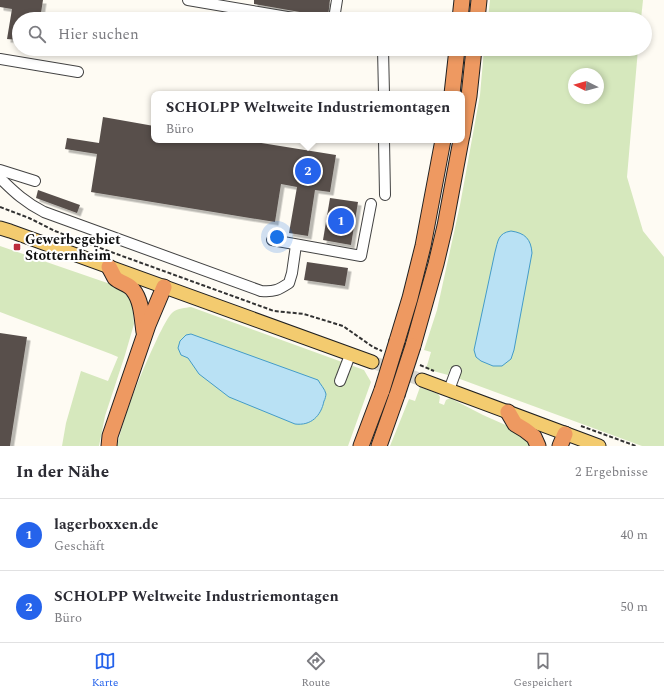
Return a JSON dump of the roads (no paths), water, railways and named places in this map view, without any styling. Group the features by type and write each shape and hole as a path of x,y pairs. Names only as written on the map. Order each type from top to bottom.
{"highway":[{"path":"461,12 462,0"},
{"path":"478,12 479,0"},
{"path":"452,91 456,56"},
{"path":"465,119 473,56"},
{"path":"362,446 382,390 410,298 423,246 442,143"},
{"path":"379,446 413,346 436,264 445,226 460,143"},
{"path":"109,267 116,279 126,284 137,296 140,305 144,335"},
{"path":"109,446 110,436 144,335 164,287"},
{"path":"508,412 515,424 534,437 538,446"}],"main road":[{"path":"3,228 372,362"},
{"path":"422,380 453,380 508,412 562,440 599,446"}],"lane":[{"path":"188,0 258,12"},
{"path":"335,12 337,0"},
{"path":"383,56 384,91"},
{"path":"0,59 78,72"},
{"path":"384,143 385,195"},
{"path":"0,170 35,181"},
{"path":"0,178 20,197 33,207 44,212 261,291 272,292 289,283 292,274 296,245"},
{"path":"272,240 361,256 371,204"},
{"path":"340,381 350,354"}],"water":[{"path":"511,231 524,235 529,240 532,253 511,359 502,366 493,366 476,357 474,350 498,241 503,234"},
{"path":"191,334 318,380 326,394 323,406 318,415 310,422 295,424 229,397 199,374 188,358 181,355 178,348 180,341 186,335"}],"tunnel":[{"path":"372,362 422,380"}],"place":[{"name":"SCHOLPP Weltweite Industriemontagen","path":"308,171"},
{"name":"lagerboxxen.de","path":"341,221"},
{"name":"Gewerbegebiet Stotternheim","path":"17,247"}]}
